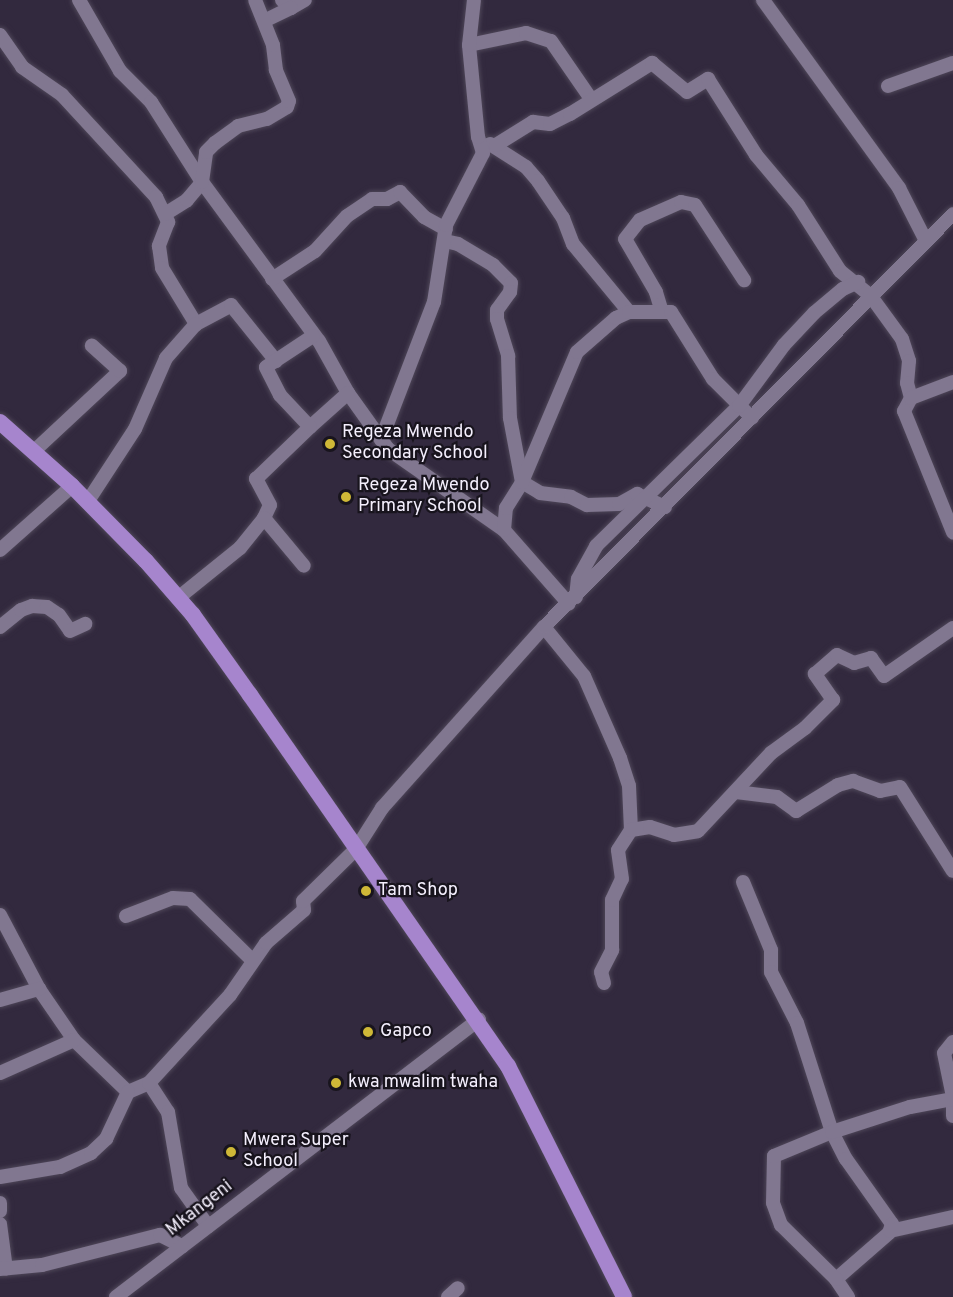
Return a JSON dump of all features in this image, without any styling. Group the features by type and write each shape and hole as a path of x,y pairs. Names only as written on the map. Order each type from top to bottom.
{"main road":[{"path":"0,422 88,501 178,598 479,1019 534,1115 624,1297"}],"street":[{"path":"79,0 120,71 151,102 202,182 313,336 348,393 381,440 400,458 504,530 573,600"},
{"path":"165,214 187,200 202,182 206,152 215,143 238,126 267,119 287,107 289,101 276,70 273,45 255,0"},
{"path":"264,21 287,4 305,0"},
{"path":"381,440 422,338 446,235 479,167 481,143 469,45 474,0"},
{"path":"763,0 899,188 926,241"},
{"path":"469,45 526,33 551,41 591,99"},
{"path":"0,35 22,67 76,109 156,197 168,222 159,246 162,268 196,324"},
{"path":"496,145 533,122 550,124 652,63 687,92 708,79 756,155 798,204 840,271 858,282 870,295 902,339 909,362 907,383 911,398"},
{"path":"888,86 953,63"},
{"path":"481,143 496,145 538,181 562,218 573,244 629,312"},
{"path":"272,279 315,251 362,203 372,199 387,199 400,192 424,217 458,244 493,265 511,283 510,292 497,310 497,319 508,356 510,418 522,482 540,493 554,493 600,507 619,504 637,494 646,496 665,507"},
{"path":"663,312 656,292 625,239 640,220 681,202 695,205 744,280"},
{"path":"0,1177 60,1167 91,1153 106,1139 128,1092 149,1083 230,995 267,942 304,910 303,901 356,849 382,808 544,627 665,507 870,295 953,214"},
{"path":"573,600 578,579 596,546 739,406 784,345 814,314 843,289 858,282"},
{"path":"88,501 135,429 166,358 196,324 231,305 276,361"},
{"path":"504,530 506,508 522,482 576,352 616,318 629,312 671,312 713,379 752,418"},
{"path":"309,427 280,395 266,371 276,361 313,336"},
{"path":"33,452 120,371 92,346"},
{"path":"953,382 911,398 904,411 953,532"},
{"path":"178,598 240,548 264,518 270,505 256,479 348,393"},
{"path":"0,550 72,486"},
{"path":"264,518 304,566"},
{"path":"0,627 21,610 32,606 47,607 59,615 70,631 85,624"},
{"path":"544,627 584,676 620,758 629,786 631,830 618,850 622,879 612,900 612,950 601,972 604,982"},
{"path":"631,830 650,827 674,835 698,831 707,817 736,792 771,753 806,728 832,700 815,674 820,667 837,655 854,663 871,658 884,676 953,628"},
{"path":"736,792 777,797 796,811 838,785 853,781 880,791 900,787 953,871"},
{"path":"743,882 771,950 771,972 797,1023 832,1131 846,1159 892,1224 890,1230 836,1279"},
{"path":"126,916 173,898 190,899 253,961"},
{"path":"0,915 39,989 74,1040 128,1092"},
{"path":"0,1000 39,989"},
{"name":"Mkangeni","path":"116,1297 479,1019"},
{"path":"0,1073 74,1040"},
{"path":"848,1297 836,1279 781,1225 773,1203 774,1156 832,1131 910,1107 953,1098 944,1053 953,1042"},
{"path":"149,1083 168,1113 181,1188 208,1226"},
{"path":"953,1105 953,1116"},
{"path":"0,1203 0,1211"},
{"path":"890,1230 953,1217"},
{"path":"0,1224 3,1269 42,1265 160,1235 182,1246"}],"place":[{"name":"Regeza Mwendo Secondary School","path":"330,444"},
{"name":"Regeza Mwendo Primary School","path":"346,497"},
{"name":"Tam Shop","path":"366,891"},
{"name":"Gapco","path":"368,1032"},
{"name":"kwa mwalim twaha","path":"336,1083"},
{"name":"Mwera Super School","path":"231,1152"}]}
